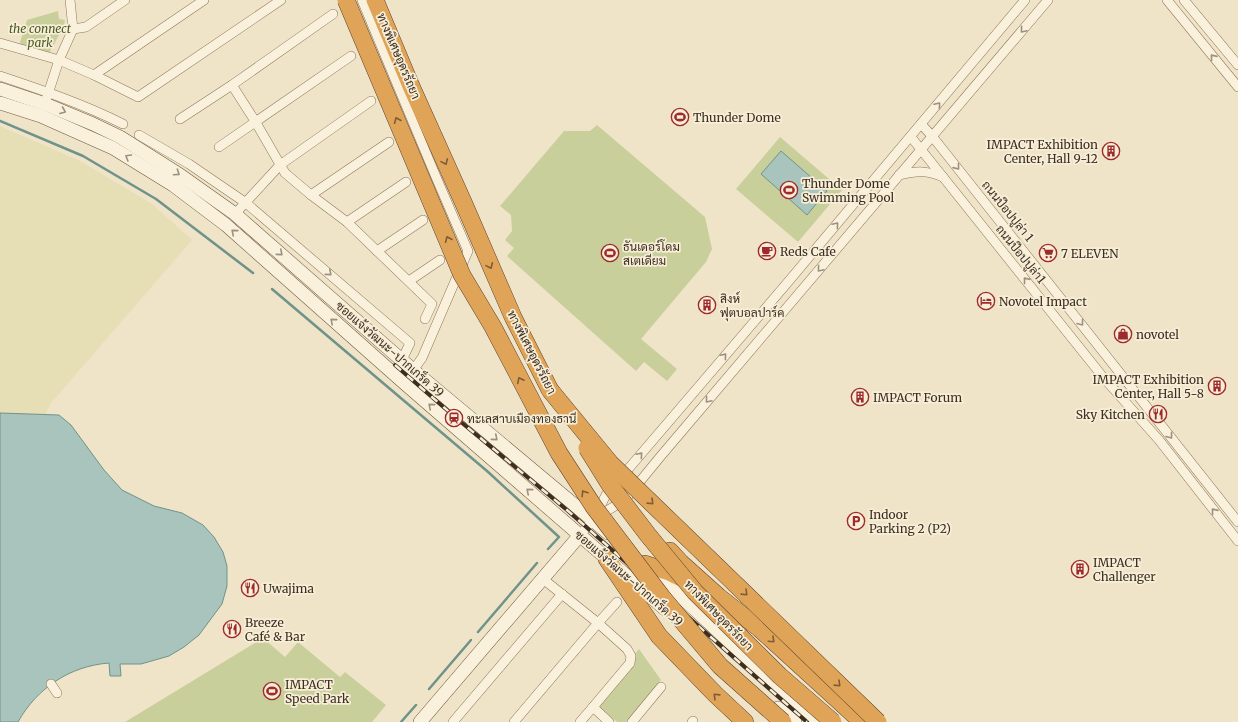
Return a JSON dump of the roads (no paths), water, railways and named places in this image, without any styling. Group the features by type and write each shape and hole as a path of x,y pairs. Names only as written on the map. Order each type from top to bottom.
{"highway":[{"name":"ทางพิเศษอุดรรัถยา","path":"346,0 462,275 493,326 559,453 594,507 662,597 720,666 783,722"},
{"name":"ทางพิเศษอุดรรัถยา","path":"375,0 411,86 510,311 550,390 610,485 648,536 695,592 780,676 833,722"},
{"path":"550,390 610,462 878,722"},
{"path":"628,496 650,529 681,563 719,597 760,630 862,722"},
{"path":"608,558 658,636 745,722"},
{"path":"645,564 669,572 719,597"},
{"path":"720,666 772,722"}],"main road":[{"name":"ซอยแจ้งวัฒนะ-ปากเกร็ด 39","path":"0,89 47,98 93,124 120,137 180,175 235,214 413,370 645,564 764,674 819,722"},
{"name":"ซอยแจ้งวัฒนะ-ปากเกร็ด 39","path":"0,102 41,116 113,148 173,185 226,225 403,382 608,558 795,722"},
{"path":"420,722 580,535"}],"street":[{"path":"47,98 59,60 73,29 70,0"},
{"path":"73,29 86,27 125,0"},
{"path":"94,75 204,0"},
{"path":"0,43 59,60 94,75 138,97 281,0"},
{"path":"362,0 468,251 422,358 413,370"},
{"path":"580,535 593,520 606,495 911,137 1025,0"},
{"path":"593,520 628,496 1048,0"},
{"path":"1167,0 1238,87"},
{"path":"1184,0 1238,65"},
{"path":"180,119 232,85 333,14"},
{"path":"219,147 351,56"},
{"path":"0,76 47,98 91,108 123,124"},
{"path":"232,85 285,173 347,222 432,304 425,319"},
{"path":"235,214 280,165 371,101"},
{"name":"ถนนป๊อปปูล่า 1","path":"921,124 1238,522"},
{"path":"139,135 189,164 246,203 410,343 402,360"},
{"name":"ถนนป๊อปปูล่า1","path":"911,137 1103,376 1159,440 1238,541"},
{"path":"311,195 389,142"},
{"path":"899,175 920,171 932,172 943,177"},
{"path":"347,222 406,182"},
{"path":"377,251 423,220"},
{"path":"409,281 440,260"},
{"path":"543,579 598,623 627,649 631,656 630,664 580,722"},
{"path":"452,722 562,594"},
{"path":"514,722 617,602"},
{"path":"51,684 57,693"},
{"path":"632,722 661,687"},
{"path":"593,707 609,722"}],"water":[{"path":"781,151 827,191 807,215 761,174"},
{"path":"0,413 59,415 71,425 104,470 122,490 154,506 182,513 203,525 214,537 223,552 227,566 227,586 222,604 199,635 184,647 169,656 141,664 120,664 121,676 110,676 109,663 95,665 68,674 45,689 26,710 18,722 0,722"}],"waterway":[{"path":"0,121 83,156 156,199 253,273"},
{"path":"272,289 487,471 559,537 548,549"},
{"path":"478,632 537,563"},
{"path":"429,689 471,640"},
{"path":"401,722 416,705"}],"railway":[{"path":"395,365 567,510 807,722"}],"place":[{"name":"Thunder Dome","path":"680,117"},
{"name":"IMPACT Exhibition Center, Hall 9-12","path":"1111,151"},
{"name":"Thunder Dome Swimming Pool","path":"789,190"},
{"name":"Reds Cafe","path":"767,251"},
{"name":"ธันเดอร์โดม สเตเดียม","path":"610,253"},
{"name":"7 ELEVEN","path":"1048,253"},
{"name":"Novotel Impact","path":"986,301"},
{"name":"สิงห์ ฟุตบอลปาร์ค","path":"707,305"},
{"name":"novotel","path":"1123,334"},
{"name":"IMPACT Exhibition Center, Hall 5-8","path":"1217,386"},
{"name":"IMPACT Forum","path":"860,397"},
{"name":"Sky Kitchen","path":"1158,414"},
{"name":"ทะเลสาบเมืองทองธานี","path":"454,418"},
{"name":"Indoor Parking 2 (P2)","path":"856,521"},
{"name":"IMPACT Challenger","path":"1080,569"},
{"name":"Uwajima","path":"250,588"},
{"name":"Breeze Café & Bar","path":"232,629"},
{"name":"IMPACT Speed Park","path":"272,691"}],"park label":[{"name":"the connect park","path":"40,35"}]}
